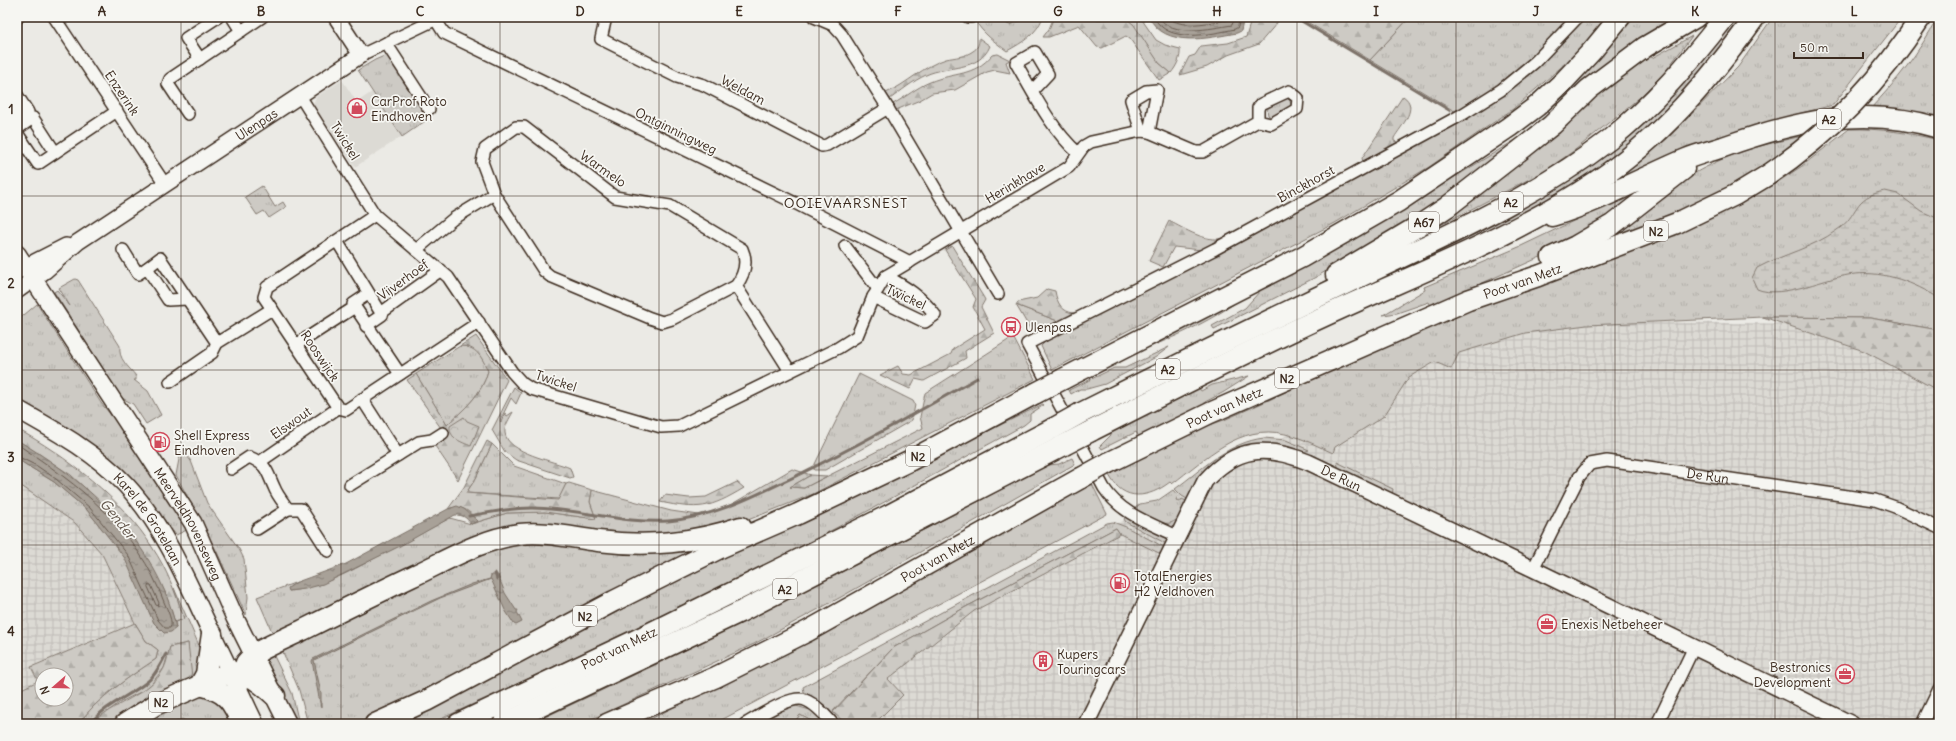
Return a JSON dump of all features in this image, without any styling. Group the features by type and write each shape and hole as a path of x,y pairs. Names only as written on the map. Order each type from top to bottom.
{"highway":[{"name":"N2","path":"375,724 426,701 614,601 722,547 798,514 912,460 1036,393 1302,256 1399,201 1509,127 1537,106 1563,82 1592,51 1620,17"},
{"name":"A67","path":"1256,327 1282,306 1388,245 1447,207 1547,130 1581,100 1589,90 1645,47 1696,17"},
{"name":"Poot van Metz","path":"458,724 627,645 868,526 1191,357 1487,215 1549,182 1581,161 1611,138 1672,82 1725,17"},
{"name":"Poot van Metz","path":"503,724 740,612 1090,431 1275,339 1524,225 1596,182 1659,130 1712,75 1756,17"},
{"name":"Poot van Metz","path":"607,724 716,677 814,627 1108,463 1217,410 1468,300 1538,276 1678,223 1735,195 1768,175 1809,145 1861,97 1892,59 1921,17"},
{"name":"A67","path":"1399,201 1491,151 1576,95 1589,90"},
{"name":"A2","path":"1524,225 1578,209 1688,158 1784,126 1846,117 1870,116 1908,120 1939,128"},
{"name":"N2","path":"1468,300 1534,265 1598,235 1676,175 1721,148"},
{"name":"N2","path":"254,654 363,600 480,545 501,538 522,534 544,534 600,541 651,544 693,540 759,521 798,514"},
{"path":"212,634 206,674 200,685 218,690 224,695 230,701 242,724"},
{"path":"254,654 237,677 259,683 275,696"},
{"name":"N2","path":"125,724 155,705 200,685 237,677"},
{"name":"N2","path":"636,724 675,703 716,677"}],"main road":[{"name":"Meerveldhovenseweg","path":"23,268 193,523 235,618 288,724"},
{"name":"Karel de Grotelaan","path":"17,409 84,448 125,484 160,529 212,634 237,677"},
{"path":"237,677 255,724"}],"street":[{"name":"Enzerink","path":"54,17 118,111 165,184"},
{"path":"200,59 186,38 218,17"},
{"path":"232,17 241,31"},
{"path":"188,114 168,84 170,79 262,17"},
{"path":"336,17 362,55"},
{"name":"Weldam","path":"606,17 602,39 677,78 704,85 822,146 827,145 888,108"},
{"path":"814,17 835,21 998,294"},
{"name":"Binckhorst","path":"1177,536 1126,511 1111,499 1100,482 1026,344 1215,249 1463,114 1501,90 1529,67 1578,17"},
{"name":"Ulenpas","path":"17,291 23,268 78,242 362,55 437,18"},
{"name":"Ontginningweg","path":"437,18 444,34 793,202 910,262"},
{"path":"386,43 429,109"},
{"path":"1032,91 1058,132 1078,153"},
{"path":"17,95 28,112 17,119"},
{"name":"Twickel","path":"300,96 375,215 448,277 512,372 522,383 531,389 661,427 679,426 838,348 857,336 876,293 886,276 961,232"},
{"path":"17,133 38,164 118,111"},
{"path":"17,129 32,118 55,152"},
{"name":"Herinkhave","path":"961,232 1069,167 1084,146 1091,142 1145,131 1196,152 1203,152 1258,121"},
{"name":"Warmelo","path":"516,127 524,127 615,197 670,206 742,249 746,257 742,277 736,286 672,319 662,322 550,276 544,271 494,194 482,162 482,155 485,149 516,127"},
{"path":"416,250 453,219 494,194"},
{"name":"Rooswijck","path":"338,408 264,297 267,288 375,215"},
{"name":"Vijverhoef","path":"337,241 381,313"},
{"path":"845,246 876,293"},
{"path":"123,250 138,274 160,258 217,343"},
{"path":"147,268 168,300 188,299"},
{"name":"Vijverhoef","path":"366,326 382,315 381,313 441,270"},
{"name":"Twickel","path":"876,293 925,322 935,315 927,303 908,287 886,276"},
{"path":"736,286 790,371"},
{"name":"Vijverhoef","path":"296,345 355,307 353,304 368,294"},
{"path":"355,307 366,326 400,374"},
{"path":"170,382 212,353 217,343 272,309"},
{"path":"338,408 346,410 479,322"},
{"path":"362,399 398,455"},
{"name":"Elswout","path":"261,461 338,408"},
{"path":"350,485 419,442 432,440 443,433"},
{"name":"De Run","path":"1086,724 1198,492 1205,481 1220,466 1243,454 1276,451 1308,462 1533,569 1852,724"},
{"path":"231,469 249,457 261,461 271,478 274,487 288,509"},
{"name":"De Run","path":"1533,569 1579,477 1590,464 1607,461 1875,500 1895,506 1939,528"},
{"path":"257,529 288,509 301,510 328,551"},
{"path":"1657,724 1694,647"},
{"path":"1922,724 1939,689"},
{"path":"745,724 791,700 799,698 812,704 833,724"}],"shaded area":[{"path":"342,80 357,102 372,92 401,137 355,167 313,104 316,97"},
{"path":"1531,321 1843,324 1939,379 1939,724 835,724 888,643 1378,388"},
{"path":"17,483 75,523 102,554 135,623 32,667 34,672 34,683 17,691"}],"green space":[{"path":"980,17 1001,17 1007,24 1029,18 1043,17 1037,29 1033,33 1024,41 1007,51 981,29 975,20"},
{"path":"1001,17 1029,17 1009,25"},
{"path":"1054,17 1087,17 1089,19 1098,20 1125,17 1134,25 1159,63 1171,73 1159,80 1130,39 1126,36 1102,48 1097,47 1079,25 1049,37 1043,37 1049,29"},
{"path":"1125,17 1140,17 1156,40 1165,45 1180,49 1178,62 1171,73 1159,63 1128,19"},
{"path":"1252,17 1274,17 1277,20 1277,23 1259,44 1228,55 1207,67 1180,75 1189,57 1195,55 1201,46 1228,43 1246,37"},
{"path":"1299,17 1410,17 1370,60"},
{"path":"1410,17 1573,17 1532,58 1498,87 1456,112 1370,60"},
{"path":"1583,17 1611,17 1597,36 1513,109 1429,167 1335,223 1052,370 1041,346 1046,341 1044,338 1461,118"},
{"path":"1635,17 1673,17 1543,112 1580,72 1589,70"},
{"path":"1735,17 1740,17 1732,42 1655,126 1551,203 1089,425 1085,418 1550,188"},
{"path":"1773,17 1902,17 1833,105 1770,121 1709,145 1587,200 1667,139 1738,67"},
{"path":"1938,17 1939,122 1869,110 1907,66 1923,43"},
{"path":"1692,36 1665,72 1639,98 1575,150 1545,171 1425,233 1649,53 1652,58"},
{"path":"979,38 990,46 985,54 978,60 970,64 926,75 890,99 886,93 901,85 922,70 938,62 970,53 977,47"},
{"path":"389,54 431,117 402,137 358,70"},
{"path":"998,54 1010,60 1006,62 1010,73 995,70 987,72 955,90 932,93 920,100 896,110 893,104 930,82 971,71 985,62 992,55"},
{"path":"1403,96 1408,100 1410,106 1408,117 1394,138 1394,141 1401,143 1363,162 1362,158"},
{"path":"1286,97 1290,101 1292,108 1273,119 1268,115 1267,109"},
{"path":"1543,123 1417,217 1316,277 1214,329 1212,326 1245,308 1268,282 1409,205"},
{"path":"1849,129 1872,129 1917,135 1939,140 1939,330 1870,318 1763,317 1587,325 1525,333 1459,353 1451,369 1435,362 1409,377 1384,416 1335,447 1333,453 1297,437 1269,432 1238,438 1210,454 1172,484 1170,482 1154,492 1137,495 1129,494 1115,484 1109,475 1120,468 1201,428 1224,420 1269,400 1373,348 1711,215 1773,185 1802,166"},
{"path":"1807,135 1706,205 1601,241 1671,188 1716,162 1749,149"},
{"path":"1655,182 1574,242 1431,306 1429,302 1397,313 1383,315 1425,290 1424,287 1519,247"},
{"path":"262,186 275,207 283,202 286,207 269,218 264,211 257,215 245,197"},
{"path":"1315,187 1319,190 1201,250 1174,247 1163,267 1149,261 1169,221 1203,237 1210,239 1224,238"},
{"path":"1885,191 1898,194 1921,211 1939,219 1939,298 1910,283 1878,274 1855,274 1844,276 1779,292 1767,292 1757,289 1752,278 1757,268 1818,242 1828,236 1844,224 1861,202 1866,198"},
{"path":"952,246 985,300 981,307 994,333 965,351 966,358 924,381 915,379 910,389 880,375 898,366 903,374 911,375 951,354 953,349 985,329 973,307 976,299 945,250"},
{"path":"75,279 78,280 120,346 122,359 136,376 136,380 134,380 148,391 161,415 146,424 133,404 122,398 54,292 57,290 70,306 59,288"},
{"path":"1047,289 1055,291 1057,299 1063,309 1074,313 1063,323 1016,305 1018,302 1037,298"},
{"path":"1247,294 1217,315 1182,333 1145,349 1110,361"},
{"path":"37,304 101,403 137,447 189,529 176,535 149,500 17,402 17,321"},
{"path":"1016,305 1063,323 1042,333 1040,329 1032,332"},
{"path":"1763,317 1870,318 1939,330 1939,391 1864,351"},
{"path":"476,336 507,380 458,480 431,440 443,431 407,380 416,374 447,425 472,401 485,380 488,371 478,353 466,346 460,346"},
{"path":"1013,337 1035,379 813,494 733,526 686,538 544,531 396,577 352,594 273,634 257,597 297,582 290,587 289,591 317,585 343,575 450,518 471,524 507,513 545,512 596,519 590,502 592,490 671,511 699,515 712,512 732,504 792,469 811,475 790,487 804,488 923,428 920,417 925,393"},
{"path":"460,346 466,346 475,350 481,356 488,371 485,380 472,401 447,425 416,374"},
{"path":"1169,347 1156,357 1105,384 1087,389 1080,389 1071,394 1069,390 1114,368 1125,368"},
{"path":"859,374 913,401 915,405 912,420 825,470 814,470 815,464"},
{"path":"1249,376 1205,402 1206,405 1140,438 1136,432 1102,449 1100,446 1111,435 1110,432 1199,388 1201,391 1212,385"},
{"path":"514,387 521,393 516,404 511,398 500,421 501,422 505,413 507,416 513,412 505,428 505,433 508,440 522,451 570,468 573,477 570,478 516,460 505,452 492,430"},
{"path":"1043,404 1044,405 1030,414 1030,420 1024,425 860,515 736,579 584,653 430,724 399,724 619,609 726,556 828,510"},
{"path":"464,417 467,421 479,426 471,446 454,437 450,430 450,426"},
{"path":"17,429 35,439 73,465 92,480 126,513 152,547 167,573 184,619 175,622 165,592 132,534 71,475 17,440"},
{"path":"1264,438 1286,440 1309,450 1301,453 1252,448 1189,500 1175,489 1206,465 1228,451 1239,445"},
{"path":"487,441 492,444 476,478 466,493 558,500 566,484 569,483 592,490 590,502 596,519 545,512 507,513 471,524 477,521 472,514 465,509 457,507 448,509 464,487"},
{"path":"492,444 514,466 566,484 559,499 466,493 476,478"},
{"path":"181,449 191,461 207,503 239,549 244,559 248,597 246,615 217,552 176,475"},
{"path":"1072,458 1075,464 841,597 754,644 581,724 530,724 661,662 790,598 1048,465 1059,464"},
{"path":"17,459 54,482 87,510 125,557 154,623 164,633 176,628 175,622 184,619 174,588 201,650 201,665 190,682 188,643 170,647 164,668 148,688 119,703 91,724 79,724 94,706 104,697 125,680 156,659 158,650 146,641 135,623 102,554 75,523 17,483"},
{"path":"1337,462 1393,489 1392,496 1339,471"},
{"path":"811,475 827,476 804,488 790,487"},
{"path":"737,482 744,488 712,504 694,507 660,502 665,495 689,498 706,497"},
{"path":"1092,484 1107,514 714,724 641,724 806,639"},
{"path":"1173,490 1178,496 1176,500 1180,502 1182,499 1188,502 1176,520 1171,523 1160,523 1154,521 1133,510 1140,504 1157,501"},
{"path":"1126,516 1169,538 1170,540 1167,544 1126,522 1124,519"},
{"path":"1113,522 1126,527 1164,547 1163,555 1120,534 1116,528 964,608 893,648 833,711 846,724 839,724 811,696 804,692 803,687 1107,523"},
{"path":"1116,528 1120,534 974,611 888,679 903,695 874,724 846,724 833,712 893,648 964,608"},
{"path":"718,537 424,696 363,724 308,724 299,690 282,650 502,541"},
{"path":"135,623 146,641 158,650 156,659 125,680 104,697 94,706 79,724 17,724 17,691 34,683 34,707 74,707 74,667 34,667 34,673 31,667"},
{"path":"188,643 192,677 190,682 120,724 91,724 109,710 141,692 150,685 164,668 170,647"},
{"path":"273,654 292,693 299,724 295,724 264,659"},
{"path":"192,695 214,695 238,724 190,724 182,719 173,724 137,724"},
{"path":"796,706 810,710 826,724 817,724 800,715 793,724 756,724 785,709"},
{"path":"800,715 817,724 793,724"}],"water":[{"path":"1149,17 1244,17 1241,31 1237,33 1201,39 1188,39 1165,34 1156,27"},
{"path":"17,440 43,456 94,495 137,542 154,569 167,597 176,628 171,632 164,633 154,623 124,557 87,510 54,482 17,459"},
{"path":"457,506 464,509 478,521 471,524 464,517 455,515 400,546 323,584 305,589 289,591 288,588 297,582 346,564 448,509"},
{"path":"491,575 498,575 505,593 516,610 518,610 517,612 522,622 516,625 514,624 505,610 491,579 440,598 314,660 321,693 321,708 312,661 313,659 431,601 472,584 490,579"}],"waterway":[{"path":"1295,17 1449,110"},
{"path":"469,516 508,509 524,508 566,510 617,518 651,521 668,521 702,515 735,504 798,475 888,428 977,378"},
{"name":"Gender","path":"495,573 497,579"},
{"path":"90,724 96,717 150,679 158,670 166,654"}],"place":[{"name":"CarProf Roto Eindhoven","path":"357,108"},
{"name":"Ulenpas","path":"1011,327"},
{"name":"Shell Express Eindhoven","path":"160,442"},
{"name":"TotalEnergies H2 Veldhoven","path":"1120,583"},
{"name":"Enexis Netbeheer","path":"1547,624"},
{"name":"Kupers Touringcars","path":"1043,661"},
{"name":"Bestronics Development","path":"1845,674"}],"district":[{"name":"OOIEVAARSNEST","path":"846,203"}]}
